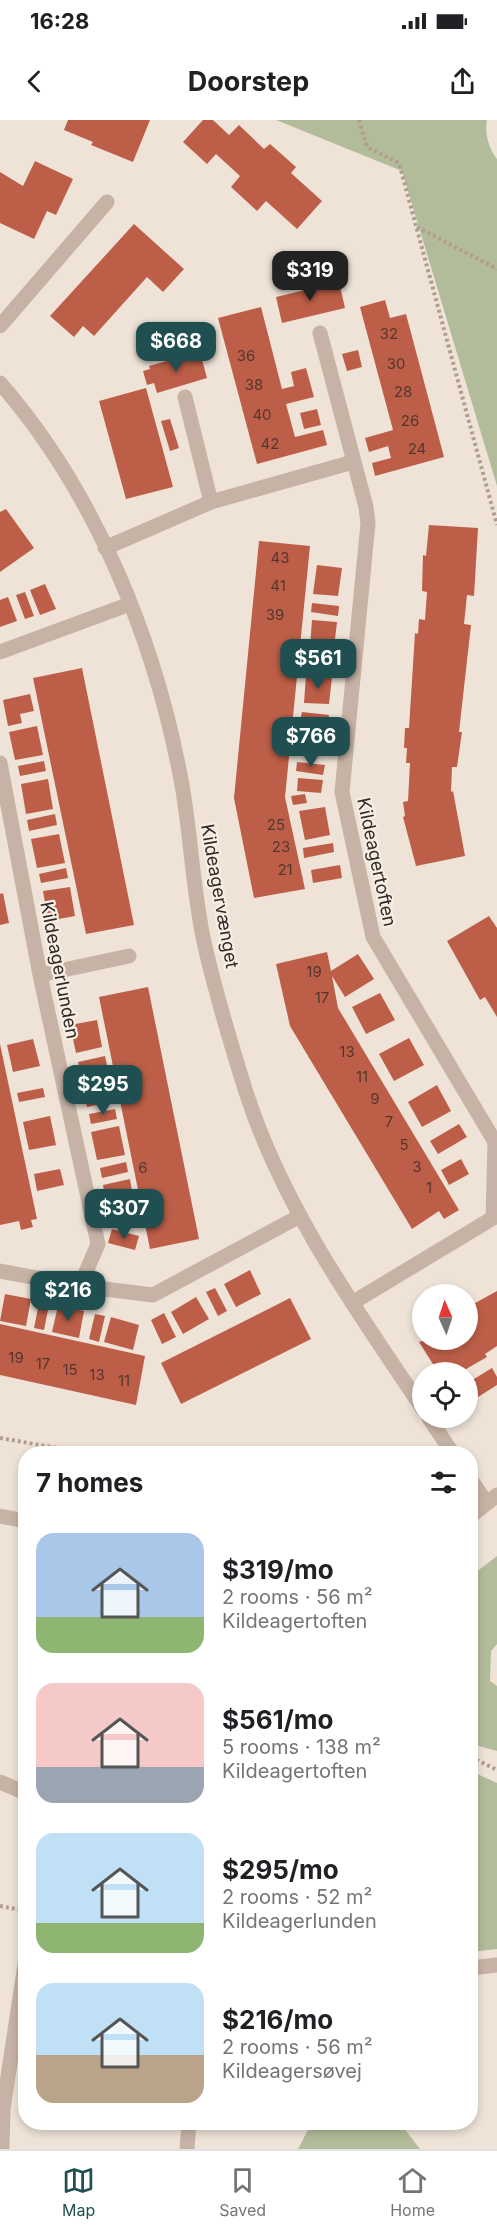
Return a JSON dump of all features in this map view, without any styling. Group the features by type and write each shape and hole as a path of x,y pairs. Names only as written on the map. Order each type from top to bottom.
{"street":[{"path":"0,326 107,202"},
{"name":"Kildeagertoften","path":"320,333 366,507 368,523 342,792 373,937 495,1142 493,1218 352,1303"},
{"name":"Kildeagervænget","path":"0,383 26,412 75,488 130,604 154,674 181,784 204,941 245,1090 272,1157 300,1216 352,1303 412,1393"},
{"path":"185,397 211,502"},
{"path":"105,548 211,502 353,462"},
{"path":"0,652 130,604"},
{"name":"Kildeagerlunden","path":"0,763 40,975 98,1244 80,1286"},
{"path":"40,975 129,956"},
{"path":"0,1271 80,1286 153,1295 300,1216"},
{"path":"436,1428 448,1446"},
{"path":"478,1486 491,1498 478,1510"},
{"path":"0,1516 18,1519"},
{"path":"0,1782 18,1790"},
{"path":"478,1967 497,1965"},
{"path":"2,2149 6,2033 18,1988"},
{"path":"187,2149 188,2130"}],"path":[{"path":"359,120 367,147 399,163 497,525"},
{"path":"416,227 497,269"},
{"path":"0,1437 49,1446"},
{"path":"478,1760 497,1770"},
{"path":"0,1906 18,1909"}],"green space":[{"path":"276,120 487,120 488,141 497,159 497,486 402,171"},
{"path":"497,1556 497,1644 491,1651 490,1681 497,1686 497,1751 478,1746 478,1571"},
{"path":"478,1774 497,1783 497,1949 478,1951"},
{"path":"308,2130 405,2130 420,2149 298,2149"}],"building":[{"path":"68,120 150,120 133,162 91,145 93,142 64,130"},
{"path":"203,120 213,120 229,135 239,125 264,149 270,144 296,167 291,173 322,201 297,229 266,201 257,211 231,187 240,176 216,154 207,164 183,142"},
{"path":"35,161 73,179 56,215 47,211 34,239 0,223 0,172 23,186"},
{"path":"134,224 184,269 163,292 147,277 94,336 83,326 74,337 50,316"},
{"path":"339,282 345,308 282,323 276,297"},
{"path":"385,300 390,318 406,314 444,457 375,476 372,463 391,458 388,446 369,452 365,438 393,430 360,307"},
{"path":"261,307 282,389 294,386 291,372 306,368 314,397 286,404 295,437 323,430 327,445 257,464 218,318"},
{"path":"358,350 362,367 347,371 342,354"},
{"path":"200,352 207,378 157,393 154,383 147,385 143,371 150,369 149,366"},
{"path":"146,388 173,487 126,499 99,401"},
{"path":"317,409 321,425 304,429 300,413"},
{"path":"170,419 179,448 170,451 161,421"},
{"path":"6,509 34,548 0,572 0,512"},
{"path":"429,525 478,528 474,596 467,595 464,624 471,625 459,732 462,732 457,767 452,767 451,792 453,791 465,856 416,866 403,817 405,816 403,802 408,801 410,763 406,763 407,748 404,748 405,728 409,728 415,633 418,634 419,619 425,620 427,592 422,591 423,555 426,556"},
{"path":"259,541 310,546 285,797 305,889 254,898 234,798"},
{"path":"317,565 342,568 338,596 313,594"},
{"path":"45,584 56,609 40,615 30,590"},
{"path":"25,592 34,616 25,619 16,595"},
{"path":"8,597 17,621 0,627 0,600"},
{"path":"312,603 339,606 338,616 311,612"},
{"path":"312,620 337,622 334,648 310,646"},
{"path":"306,657 333,661 332,670 305,667"},
{"path":"82,668 134,925 86,934 33,678"},
{"path":"306,675 332,677 329,704 304,703"},
{"path":"30,694 34,711 20,714 22,723 8,726 3,700"},
{"path":"302,712 329,715 328,725 300,721"},
{"path":"37,726 43,755 15,760 9,732"},
{"path":"303,728 329,730 327,756 301,755"},
{"path":"44,761 46,771 20,776 18,766"},
{"path":"297,762 325,765 323,775 296,771"},
{"path":"298,778 323,780 321,793 297,791"},
{"path":"48,779 53,809 26,814 21,784"},
{"path":"305,794 307,803 293,805 291,796"},
{"path":"325,807 330,835 305,840 299,811"},
{"path":"55,814 57,825 29,831 27,820"},
{"path":"59,834 65,863 37,868 31,839"},
{"path":"333,843 334,852 304,858 303,848"},
{"path":"340,865 342,878 313,883 311,870"},
{"path":"66,868 68,878 41,883 39,874"},
{"path":"70,887 75,916 48,921 43,891"},
{"path":"3,893 9,923 0,925 0,894"},
{"path":"489,916 497,928 497,1017 485,997 480,1000 447,941"},
{"path":"327,952 331,971 358,954 374,979 345,997 332,976 338,1008 459,1210 444,1219 439,1211 412,1229 290,1026 276,964"},
{"path":"148,987 199,1239 150,1249 99,997"},
{"path":"380,993 395,1020 366,1034 352,1007"},
{"path":"97,1020 102,1047 76,1053 70,1025"},
{"path":"409,1038 424,1065 394,1081 379,1054"},
{"path":"33,1039 40,1066 13,1072 7,1045"},
{"path":"0,1044 37,1219 31,1220 33,1227 21,1230 19,1221 0,1225"},
{"path":"105,1056 107,1065 80,1071 78,1062"},
{"path":"108,1073 114,1101 87,1107 81,1079"},
{"path":"437,1085 451,1111 422,1127 408,1102"},
{"path":"43,1088 45,1097 19,1102 17,1093"},
{"path":"115,1109 117,1119 91,1124 89,1114"},
{"path":"50,1116 56,1145 29,1150 23,1122"},
{"path":"459,1124 467,1137 438,1154 430,1141"},
{"path":"119,1126 125,1155 97,1160 91,1132"},
{"path":"461,1159 469,1174 449,1185 441,1170"},
{"path":"126,1162 128,1172 102,1178 100,1168"},
{"path":"60,1169 64,1185 37,1191 34,1174"},
{"path":"130,1179 135,1209 108,1213 103,1185"},
{"path":"137,1213 139,1223 112,1228 110,1218"},
{"path":"112,1229 139,1236 135,1250 108,1243"},
{"path":"250,1270 261,1294 236,1307 224,1284"},
{"path":"215,1288 227,1311 218,1316 206,1292"},
{"path":"497,1291 497,1346 485,1354 487,1357 478,1362 432,1362 424,1350 478,1350 478,1301"},
{"path":"5,1294 31,1299 26,1326 0,1321"},
{"path":"196,1297 209,1319 183,1334 171,1312"},
{"path":"290,1298 311,1339 181,1404 161,1363"},
{"path":"39,1303 49,1305 44,1330 34,1328"},
{"path":"58,1306 84,1311 79,1338 52,1332"},
{"path":"164,1313 176,1337 162,1344 151,1320"},
{"path":"95,1314 105,1316 99,1342 89,1339"},
{"path":"111,1317 139,1325 133,1350 104,1342"},
{"path":"0,1324 145,1356 136,1405 0,1375"},
{"path":"492,1368 497,1377 497,1385 478,1397 478,1377"}]}
